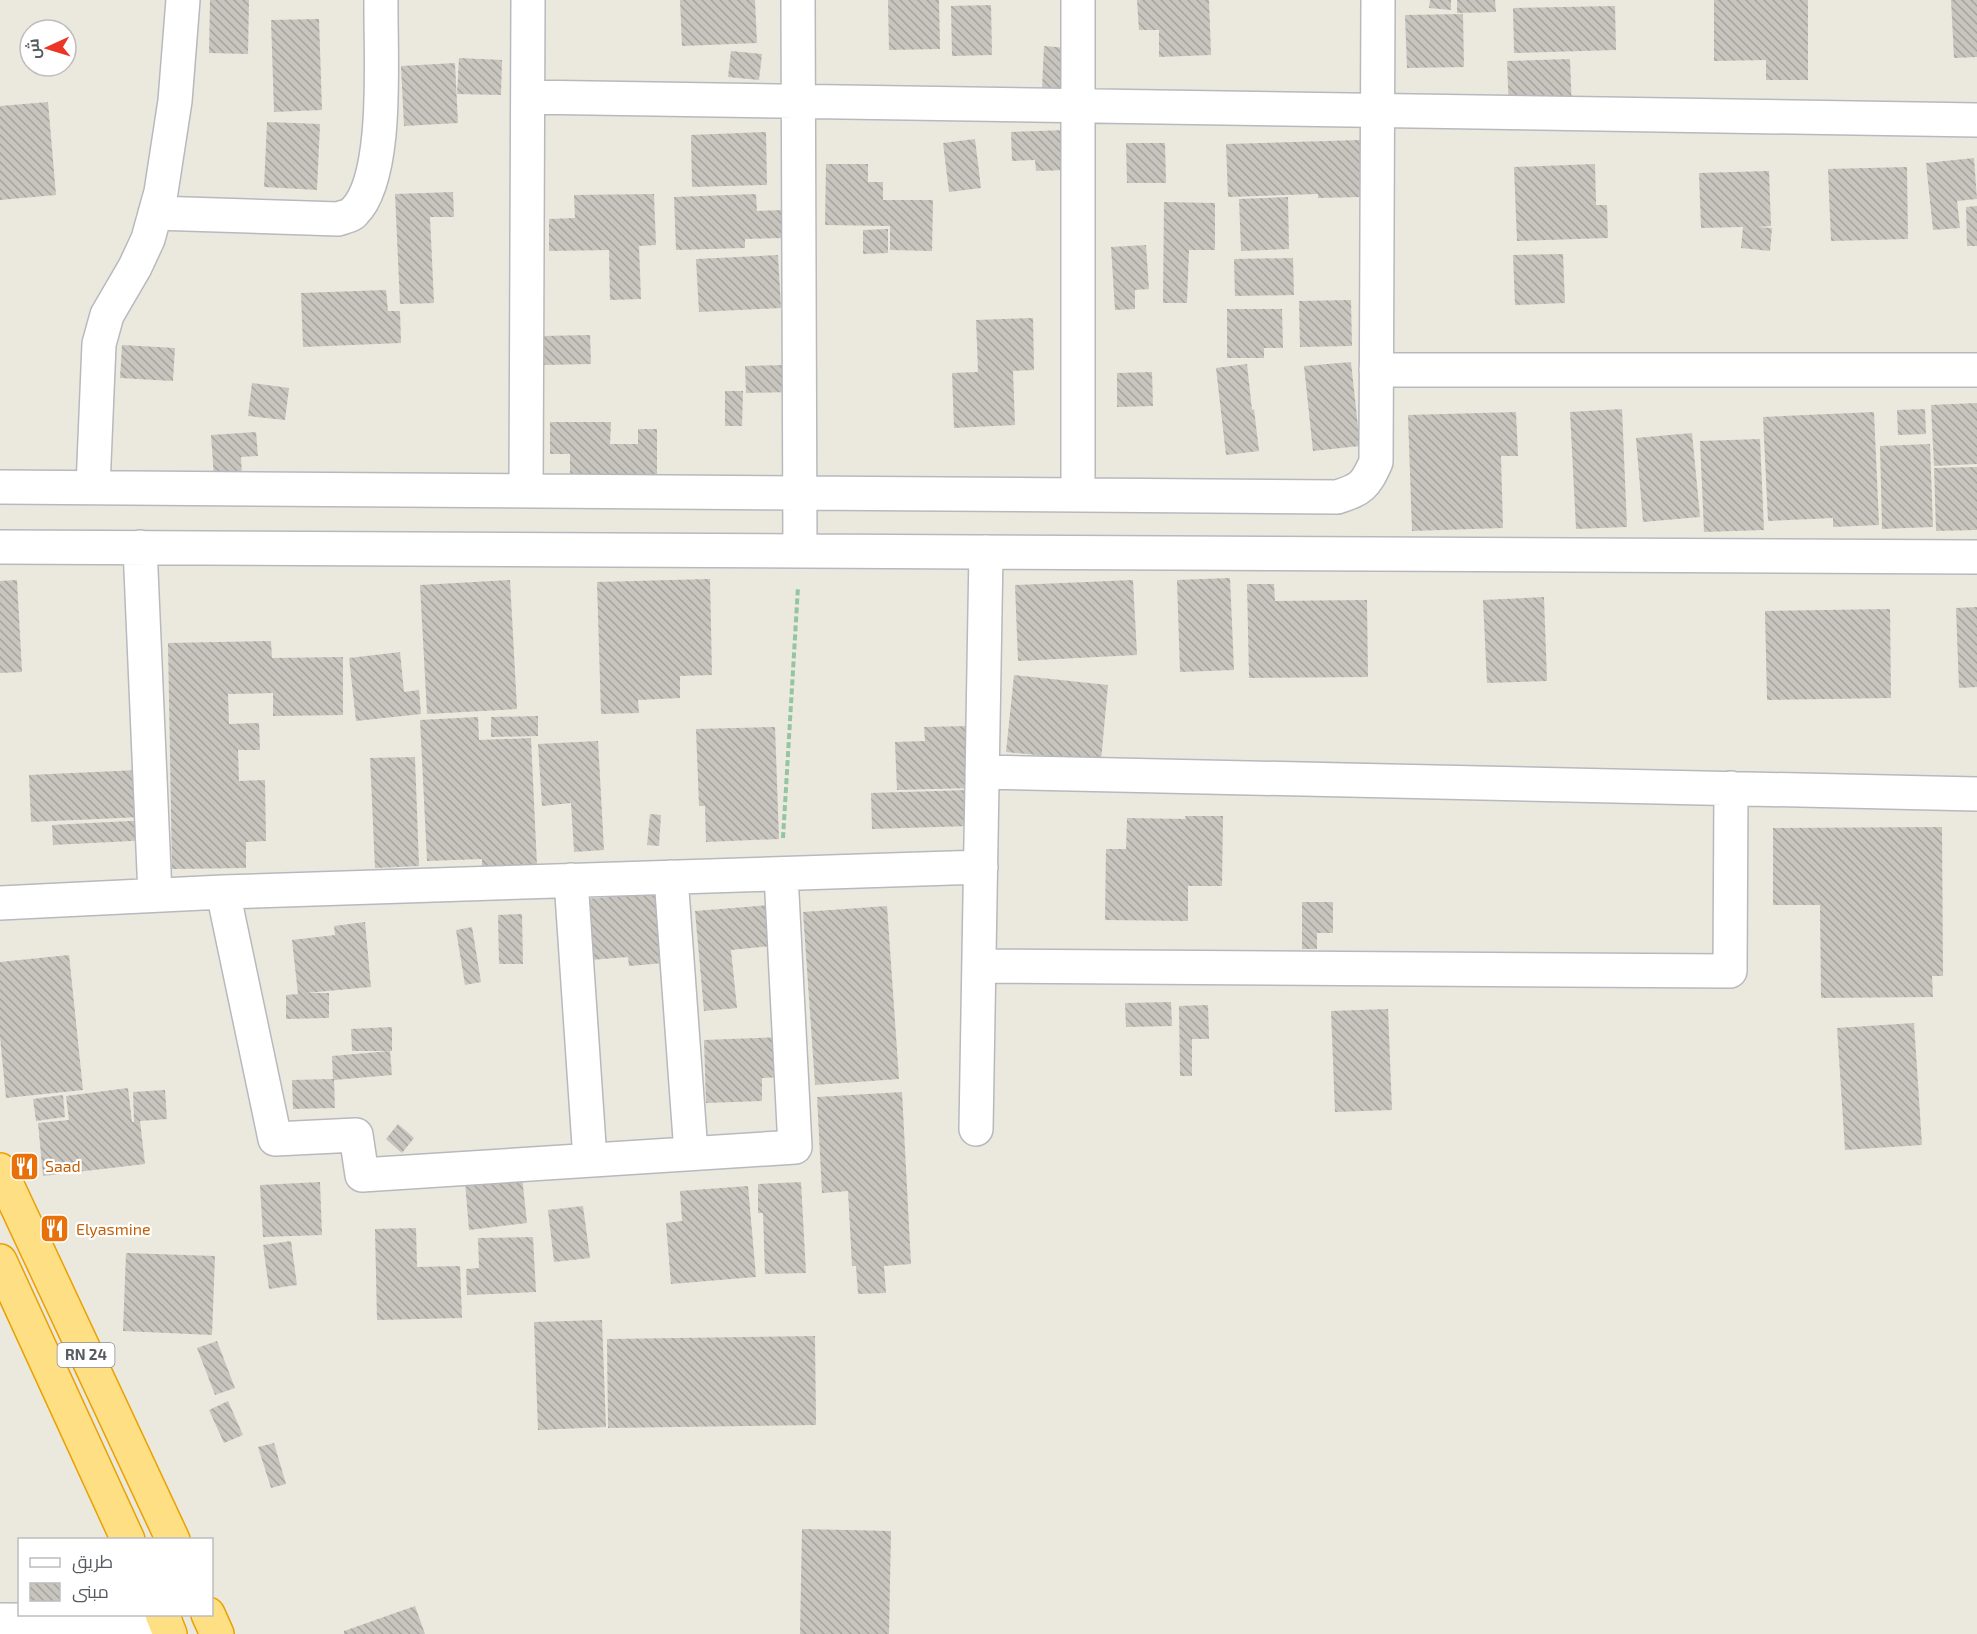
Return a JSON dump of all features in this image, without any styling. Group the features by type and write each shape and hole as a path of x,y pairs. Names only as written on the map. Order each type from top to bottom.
{"highway":[{"name":"RN 24","path":"0,1170 173,1538"},
{"name":"RN 24","path":"4,1277 128,1538"},
{"path":"209,1616 217,1634"}],"street":[{"path":"93,487 99,344 102,329 114,300 135,267 148,240 161,192 175,101 183,0"},
{"path":"155,213 338,219 354,213 367,193 376,162 380,135 381,0"},
{"path":"526,491 528,0"},
{"path":"798,0 800,551"},
{"path":"1078,0 1078,495"},
{"path":"0,486 1337,497 1358,490 1369,477 1376,462 1378,0"},
{"path":"528,97 1977,120"},
{"path":"1376,370 1977,370"},
{"path":"0,547 1977,558"},
{"path":"140,547 155,895"},
{"path":"976,1129 986,552"},
{"path":"982,772 1977,794"},
{"path":"979,966 1730,971 1731,788"},
{"path":"0,903 223,892 981,867"},
{"path":"223,892 275,1139 356,1135 362,1175 795,1147 781,874"},
{"path":"671,877 691,1154"},
{"path":"571,880 590,1160"},
{"path":"0,1620 166,1623"}],"path":[{"path":"781,874 800,551"}],"building":[{"path":"210,0 249,0 248,54 209,53"},
{"path":"680,0 755,0 757,43 682,46"},
{"path":"888,0 939,0 940,49 889,50"},
{"path":"1137,0 1209,0 1211,55 1159,57 1159,30 1139,30"},
{"path":"1430,0 1451,0 1451,10 1429,8"},
{"path":"1457,0 1495,0 1496,12 1457,13"},
{"path":"1714,0 1808,0 1808,80 1766,80 1766,60 1714,61"},
{"path":"1951,0 1977,0 1977,57 1954,58"},
{"path":"991,5 992,55 952,56 951,6"},
{"path":"1615,6 1616,50 1514,53 1513,8"},
{"path":"1463,14 1464,67 1407,68 1405,15"},
{"path":"319,19 322,110 274,112 271,20"},
{"path":"1044,46 1067,48 1066,90 1042,89"},
{"path":"731,51 762,54 759,80 728,77"},
{"path":"459,58 502,60 501,95 457,94"},
{"path":"1570,59 1572,110 1509,112 1507,61"},
{"path":"455,63 458,123 404,126 401,66"},
{"path":"48,102 56,195 0,200 0,106"},
{"path":"267,122 320,124 317,190 264,187"},
{"path":"1068,130 1069,170 1036,171 1035,160 1012,161 1011,132"},
{"path":"766,132 767,185 692,187 691,135"},
{"path":"975,139 981,188 949,192 943,143"},
{"path":"1360,140 1361,197 1318,198 1318,194 1228,197 1226,144"},
{"path":"1126,143 1165,143 1166,183 1127,183"},
{"path":"1974,158 1977,199 1957,201 1960,228 1933,230 1926,163"},
{"path":"826,164 868,164 868,182 883,182 883,200 933,200 932,251 890,250 890,226 825,225"},
{"path":"1595,164 1596,205 1607,205 1608,238 1517,241 1514,167"},
{"path":"1907,167 1908,239 1831,241 1828,169"},
{"path":"1769,171 1771,226 1757,227 1772,228 1770,251 1741,248 1743,227 1701,228 1699,173"},
{"path":"453,192 454,217 430,217 434,303 400,304 395,194"},
{"path":"654,194 656,245 639,246 641,299 610,300 609,250 549,251 549,219 575,218 574,195"},
{"path":"756,194 757,211 785,210 786,238 745,239 745,248 676,250 674,197"},
{"path":"1288,197 1289,249 1241,251 1239,199"},
{"path":"1164,202 1215,203 1215,250 1189,250 1187,303 1163,303"},
{"path":"1977,206 1977,246 1967,246 1966,207"},
{"path":"888,229 888,253 863,254 863,230"},
{"path":"1146,245 1149,289 1135,290 1135,309 1115,310 1111,247"},
{"path":"1563,254 1565,303 1515,305 1513,255"},
{"path":"778,255 781,308 699,312 696,259"},
{"path":"1293,258 1294,295 1235,296 1234,259"},
{"path":"386,290 388,311 400,311 401,343 303,347 301,293"},
{"path":"1351,300 1352,346 1300,347 1299,301"},
{"path":"1227,309 1282,309 1283,348 1264,348 1264,358 1227,358"},
{"path":"1033,318 1034,370 1013,371 1015,425 954,428 952,373 978,372 976,320"},
{"path":"590,335 591,364 544,365 543,336"},
{"path":"122,345 175,348 173,381 120,378"},
{"path":"1351,362 1360,446 1313,451 1304,366"},
{"path":"1247,364 1259,451 1226,455 1216,368"},
{"path":"789,365 789,392 746,393 745,366"},
{"path":"1152,372 1153,406 1117,407 1117,373"},
{"path":"252,383 289,388 285,420 248,416"},
{"path":"725,391 743,391 742,426 725,426"},
{"path":"1977,403 1977,464 1934,466 1931,405"},
{"path":"1622,409 1627,527 1576,529 1570,412"},
{"path":"1925,409 1926,434 1898,435 1897,410"},
{"path":"1516,412 1518,456 1501,456 1503,528 1412,531 1408,415"},
{"path":"1874,412 1879,525 1833,527 1833,518 1768,521 1763,417"},
{"path":"550,422 611,422 610,444 638,444 638,429 657,429 657,475 570,476 570,454 550,454"},
{"path":"256,432 258,456 241,457 242,476 214,478 211,435"},
{"path":"1692,433 1700,517 1643,522 1636,438"},
{"path":"1760,439 1764,530 1704,532 1700,441"},
{"path":"1930,444 1933,527 1882,529 1880,446"},
{"path":"1977,467 1977,530 1936,531 1934,468"},
{"path":"1230,578 1234,670 1180,672 1177,580"},
{"path":"710,579 712,675 680,676 680,698 638,700 639,713 601,714 597,582"},
{"path":"17,580 22,672 0,673 0,581"},
{"path":"510,580 517,709 427,714 420,585"},
{"path":"1133,580 1137,655 1018,661 1015,585"},
{"path":"1247,584 1274,584 1275,601 1367,600 1368,677 1249,678"},
{"path":"1544,597 1547,681 1487,683 1483,600"},
{"path":"1977,607 1977,687 1959,688 1956,608"},
{"path":"1890,609 1891,698 1767,700 1765,611"},
{"path":"271,641 272,658 343,657 343,715 273,716 273,693 228,694 229,724 259,723 260,750 238,750 239,781 265,780 266,841 246,842 246,868 172,869 168,643"},
{"path":"400,652 404,692 419,690 421,714 356,721 349,658"},
{"path":"1014,675 1108,685 1101,761 1006,752"},
{"path":"538,716 538,736 491,737 491,717"},
{"path":"478,717 479,740 531,738 537,866 482,869 482,859 427,861 420,720"},
{"path":"971,726 973,788 897,790 895,742 925,741 924,727"},
{"path":"775,727 779,839 706,842 705,806 699,806 696,729"},
{"path":"598,741 604,850 574,852 571,803 542,806 538,744"},
{"path":"415,757 419,866 375,868 370,758"},
{"path":"139,770 142,817 31,822 29,775"},
{"path":"969,790 970,826 872,829 871,793"},
{"path":"650,814 661,815 659,846 647,845"},
{"path":"1185,816 1223,816 1222,886 1188,886 1188,921 1105,920 1106,849 1126,849 1127,818 1186,819"},
{"path":"149,820 150,840 53,845 52,825"},
{"path":"1942,827 1943,976 1932,976 1933,997 1821,998 1820,905 1773,905 1773,828"},
{"path":"659,893 664,963 629,966 628,957 591,960 586,899"},
{"path":"1302,902 1333,902 1333,933 1317,933 1317,949 1302,949"},
{"path":"769,905 772,946 731,950 737,1008 704,1011 695,911"},
{"path":"887,906 899,1079 815,1085 803,912"},
{"path":"522,914 523,964 499,964 498,915"},
{"path":"365,922 371,987 306,993 329,993 329,1018 286,1019 286,995 298,994 292,940 335,935 334,926"},
{"path":"472,927 481,982 465,985 456,930"},
{"path":"69,955 83,1090 6,1098 0,1037 0,962"},
{"path":"1171,1002 1172,1026 1126,1027 1125,1003"},
{"path":"1208,1005 1209,1039 1192,1039 1192,1076 1180,1076 1179,1006"},
{"path":"1388,1009 1392,1110 1335,1112 1331,1011"},
{"path":"1914,1023 1922,1145 1845,1150 1837,1028"},
{"path":"392,1027 392,1051 352,1051 351,1029"},
{"path":"782,1037 784,1077 762,1078 762,1101 706,1103 704,1040"},
{"path":"390,1051 392,1075 334,1080 335,1108 293,1109 292,1080 333,1079 332,1056"},
{"path":"128,1088 132,1122 134,1122 133,1092 165,1090 167,1119 140,1121 145,1164 43,1176 38,1123 69,1120 66,1096"},
{"path":"902,1092 911,1264 884,1266 886,1293 858,1294 856,1266 852,1266 848,1191 822,1193 817,1097"},
{"path":"63,1095 65,1117 36,1121 33,1099"},
{"path":"398,1124 414,1138 402,1153 386,1139"},
{"path":"522,1177 527,1223 469,1230 465,1182"},
{"path":"320,1182 322,1235 263,1237 260,1185"},
{"path":"801,1182 806,1273 765,1274 763,1213 758,1213 758,1184"},
{"path":"748,1186 756,1277 671,1284 666,1223 682,1221 680,1191"},
{"path":"583,1206 590,1258 554,1262 548,1210"},
{"path":"416,1228 417,1267 460,1266 462,1318 377,1320 375,1229"},
{"path":"533,1237 536,1292 467,1295 466,1269 479,1268 478,1238"},
{"path":"291,1241 297,1285 269,1289 263,1245"},
{"path":"126,1253 215,1256 212,1335 123,1331"},
{"path":"602,1320 606,1427 538,1430 534,1322"},
{"path":"815,1336 816,1425 608,1428 607,1339"},
{"path":"217,1341 235,1388 215,1395 197,1348"},
{"path":"228,1401 243,1435 224,1443 209,1410"},
{"path":"274,1443 286,1484 271,1488 258,1447"},
{"path":"802,1529 891,1531 889,1634 800,1634"},
{"path":"415,1606 425,1634 344,1634 344,1631"}],"place":[{"name":"Saad","path":"24,1166"},
{"name":"Elyasmine","path":"55,1229"}]}
